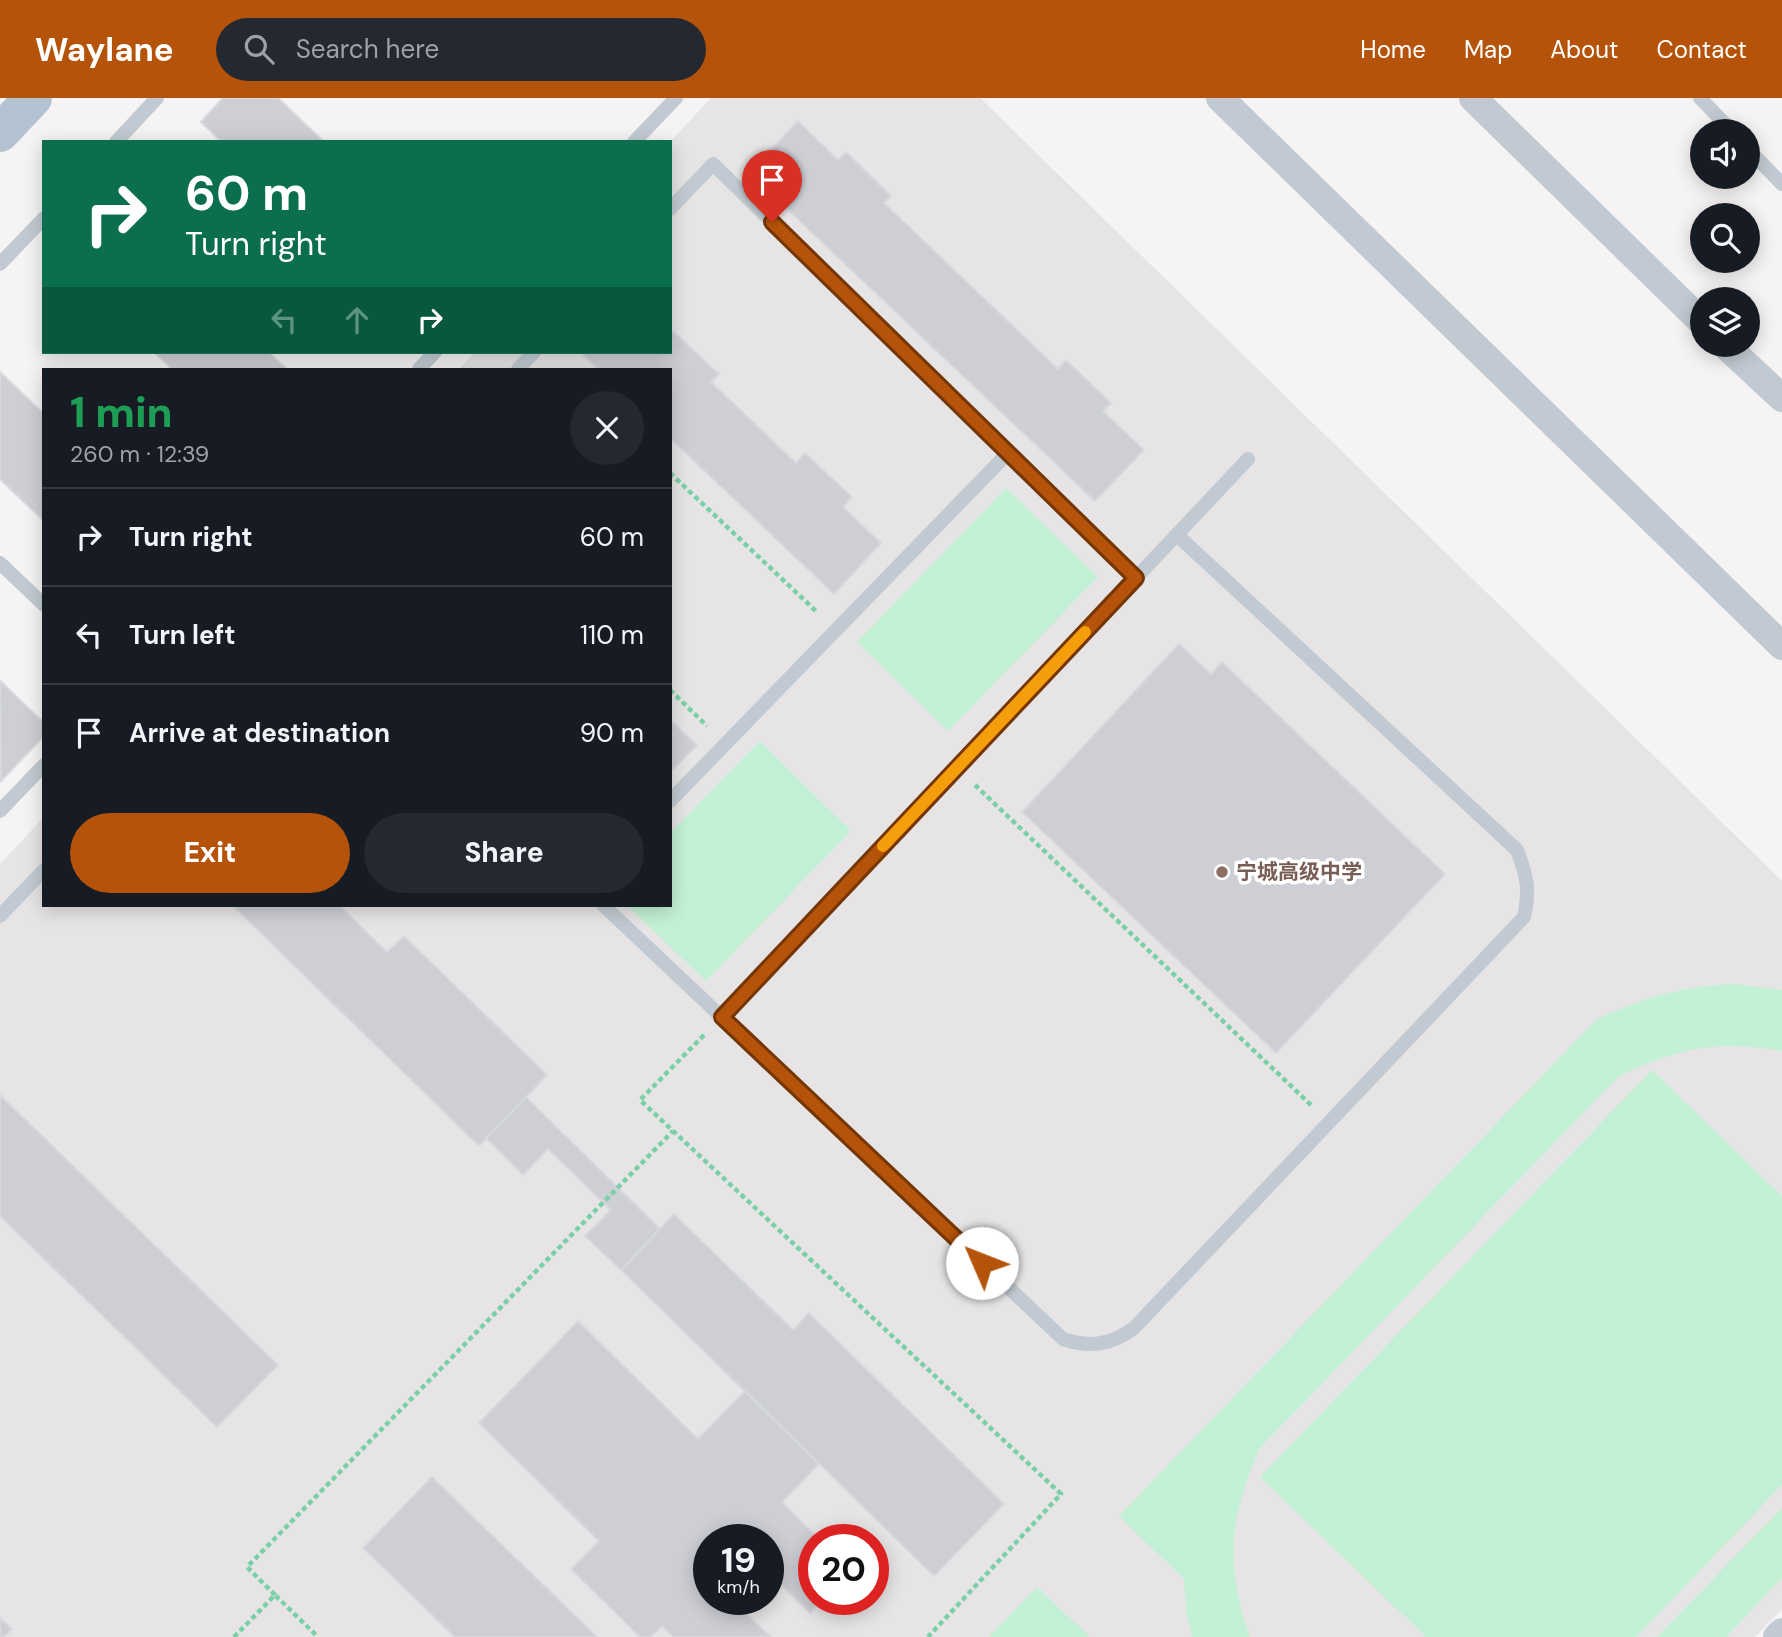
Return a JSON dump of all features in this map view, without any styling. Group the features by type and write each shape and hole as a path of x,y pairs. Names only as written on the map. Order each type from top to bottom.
{"main road":[{"path":"0,133 33,98"}],"street":[{"path":"1220,98 1782,646"},
{"path":"1473,98 1690,310"},
{"path":"1738,357 1782,398"},
{"path":"1777,1637 1782,1632"}],"lane":[{"path":"118,140 157,98"},
{"path":"636,140 676,98"},
{"path":"1700,98 1720,119"},
{"path":"1760,161 1782,184"},
{"path":"672,207 713,164 1136,578"},
{"path":"0,264 42,220"},
{"path":"420,368 433,354"},
{"path":"519,368 532,354"},
{"path":"672,799 1008,453"},
{"path":"722,1017 1248,459"},
{"path":"605,907 1063,1339 1077,1344 1107,1343 1122,1337 1134,1328 1524,917 1528,897 1527,877 1517,850 1177,535"},
{"path":"0,563 42,603"},
{"path":"0,811 42,767"},
{"path":"0,916 42,872"}],"path":[{"path":"672,475 836,630"},
{"path":"672,692 726,744"},
{"path":"957,768 1330,1122"},
{"path":"722,1017 639,1100 1061,1494 928,1637"},
{"path":"318,1637 247,1567 673,1131"},
{"path":"234,1637 275,1595"}],"shaded area":[{"name":"宁城高级中学","path":"711,98 980,98 1782,881 1782,1609 1755,1637 0,1637 0,864 42,819 42,907 672,907 672,368 460,368 473,354 672,354 672,140"}],"green space":[{"path":"1006,488 1098,577 948,731 857,642"},
{"path":"760,741 851,831 706,981 629,907 672,907 672,831"},
{"path":"1735,984 1782,990 1782,1051 1738,1046 1697,1049 1677,1053 1617,1078 1260,1448 1242,1497 1234,1542 1237,1587 1250,1637 1192,1637 1187,1617 1184,1579 1119,1516 1596,1020 1664,994"},
{"path":"1652,1070 1782,1196 1782,1485 1636,1637 1426,1637 1260,1477"},
{"path":"1782,1508 1782,1578 1726,1637 1657,1637"},
{"path":"1037,1587 1090,1637 989,1637"}],"building":[{"path":"223,98 278,98 322,140 220,140 201,122"},
{"path":"798,121 838,160 846,152 891,196 884,203 1058,369 1066,360 1111,403 1103,411 1144,450 1095,501 749,173"},
{"path":"672,332 719,374 711,382 796,463 805,453 852,497 843,507 881,543 834,594 672,440 672,368 597,368 582,354 672,354"},
{"path":"156,354 270,354 286,368 171,368"},
{"path":"0,372 42,412 42,519 0,479"},
{"path":"1179,644 1211,674 1222,662 1445,874 1276,1053 1022,812"},
{"path":"0,681 42,721 42,738 1,781"},
{"path":"672,722 697,745 672,771"},
{"path":"234,907 341,907 387,952 404,936 547,1075 479,1146"},
{"path":"0,1095 278,1365 217,1427 0,1216"},
{"path":"526,1097 660,1229 621,1270 585,1236 611,1210 548,1149 523,1175 486,1138"},
{"path":"674,1214 793,1330 809,1313 1004,1504 934,1576 889,1532 889,1524 881,1524 621,1270"},
{"path":"578,1321 698,1439 745,1391 819,1464 782,1502 804,1524 798,1524 798,1601 784,1588 784,1524 693,1524 693,1615 748,1615 771,1637 674,1637 662,1626 651,1637 640,1637 571,1569 599,1541 479,1423"},
{"path":"432,1477 597,1637 455,1637 363,1548"},
{"path":"0,1618 12,1629 4,1637 0,1637"}],"slow traffic":[{"path":"883,846 1085,632"}],"place":[{"name":"宁城高级中学","path":"1222,872"}],"route":[{"path":"772,222 1136,578 722,1017 982,1263"}]}
